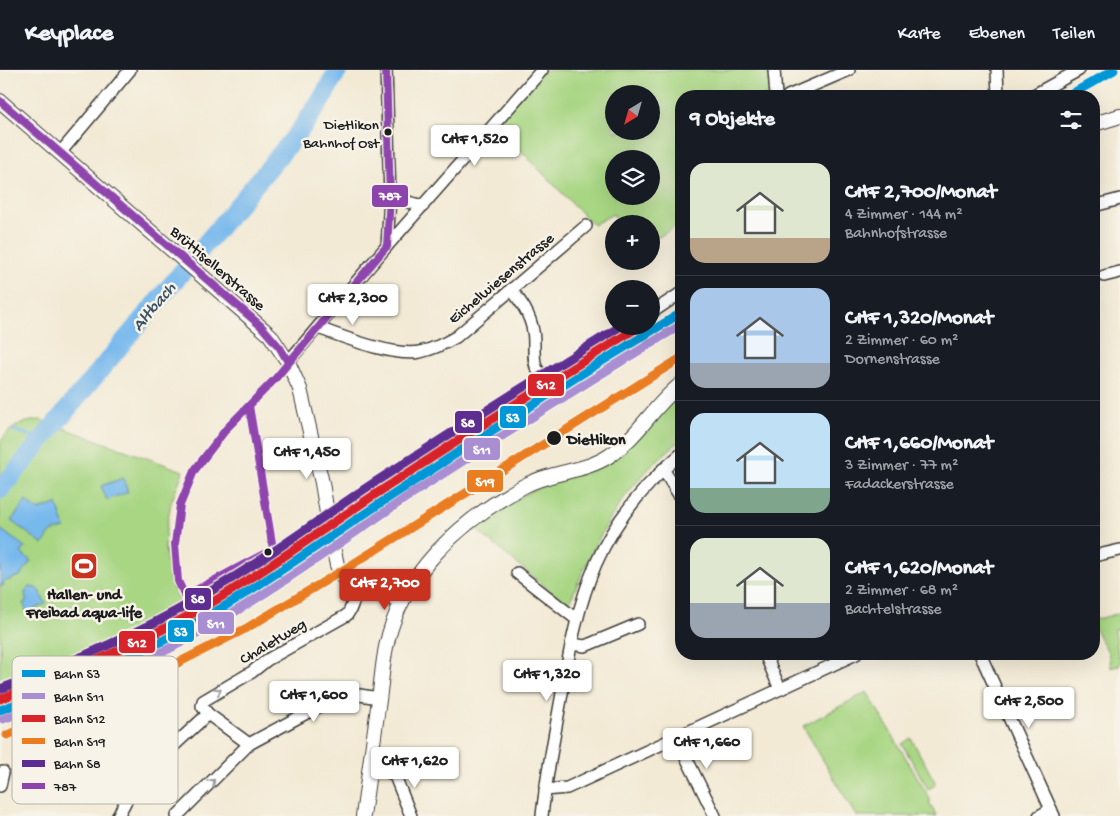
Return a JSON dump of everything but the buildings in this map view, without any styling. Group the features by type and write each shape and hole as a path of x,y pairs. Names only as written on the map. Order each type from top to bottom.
{"street":[{"path":"60,153 130,70"},
{"path":"386,70 390,197 387,246"},
{"path":"288,362 542,70"},
{"path":"774,70 776,90"},
{"path":"802,90 849,70"},
{"path":"996,70 998,90"},
{"path":"1043,90 1079,70"},
{"name":"Brüttisellerstrasse","path":"0,101 261,326 280,348 300,389 322,483 337,565 345,580 359,588 402,602"},
{"path":"1100,122 1120,116"},
{"path":"390,197 423,206"},
{"path":"1100,204 1120,199"},
{"name":"Eichelwiesenstrasse","path":"318,328 396,352 418,353 438,347 456,337 586,226"},
{"path":"1104,276 1120,272"},
{"path":"511,289 528,314 534,332 534,363 542,373 550,375 559,372 616,335"},
{"path":"660,307 675,297"},
{"path":"363,816 386,647 402,602 422,569 440,548 465,525 524,486 548,476 591,465 608,457 624,445 675,389"},
{"path":"542,816 571,644 576,619 589,576 604,545 631,505 663,469 675,459"},
{"path":"663,469 675,488"},
{"path":"1100,555 1120,550"},
{"path":"517,573 576,619"},
{"name":"Chaletweg","path":"208,714 202,706 203,701 252,672 266,660 347,615 359,588"},
{"path":"571,644 585,646 638,624"},
{"path":"768,660 780,689"},
{"path":"545,790 567,788 843,660"},
{"path":"983,660 1053,813 1039,816"},
{"path":"177,816 249,744 338,696 353,694 380,698"},
{"path":"178,742 208,714 249,744"},
{"path":"676,737 715,816"},
{"path":"370,767 390,772 395,776 411,816"},
{"path":"0,786 3,772"},
{"path":"118,816 124,804"}],"green space":[{"path":"542,70 774,70 776,90 675,90 675,227 660,236 660,215 613,214 605,215 605,218 593,225 495,124"},
{"path":"675,396 675,445 642,476 626,495 600,536 568,606 473,527 531,491 600,465"},
{"name":"Hallen- und Freibad aqua-life","path":"41,420 183,471 171,503 166,529 165,549 171,584 183,609 175,614 176,619 82,656 12,656 12,680 0,684 0,443 12,429 28,422"},
{"path":"1120,613 1120,628 1115,629 1120,665 1111,668 1105,646 1100,637 1100,618"},
{"path":"867,692 930,799 930,805 937,816 856,816 803,726"},
{"path":"911,738 935,782 934,786 928,789 902,744"}],"water":[{"path":"123,478 128,492 107,500 101,486"},
{"path":"26,501 38,510 57,504 65,528 51,532 43,544 11,521"},
{"path":"0,529 25,547 21,553 31,561 20,576 3,582 4,585 0,587"},
{"path":"30,587 36,588 39,591 46,604 27,612 23,603 26,602 25,592"}],"waterway":[{"name":"Altbach","path":"0,490 298,133 320,102 338,70"},
{"path":"13,430 42,439"}],"rail line":[{"name":"S3","path":"1079,90 1114,70"},
{"name":"S3","path":"131,656 185,629 260,584 508,420 675,317"},
{"name":"S11","path":"154,656 190,638 241,608 444,473 675,329"},
{"name":"S8","path":"83,656 175,612 221,585 372,484 607,335"},
{"name":"S12","path":"107,656 181,620 252,578 448,447 626,335"},
{"name":"S19","path":"178,663 245,629 345,569 675,362"},
{"name":"S8","path":"0,689 12,684"},
{"name":"S12","path":"0,699 12,694"},
{"name":"S3","path":"0,710 12,706"},
{"name":"S11","path":"3,719 12,716"},
{"name":"S19","path":"7,735 12,733"}],"transit line":[{"name":"787","path":"386,70 390,197 387,246"},
{"name":"787","path":"0,101 261,326 280,348 288,362"},
{"name":"787","path":"249,406 273,549 185,596 178,581 175,544 180,505 194,471 227,428 275,379 387,246"}],"place":[{"name":"Dietlikon Bahnhof Ost","path":"388,132"},
{"name":"Dietlikon","path":"554,438"},
{"name":"Hallen- und Freibad aqua-life","path":"84,566"}]}
